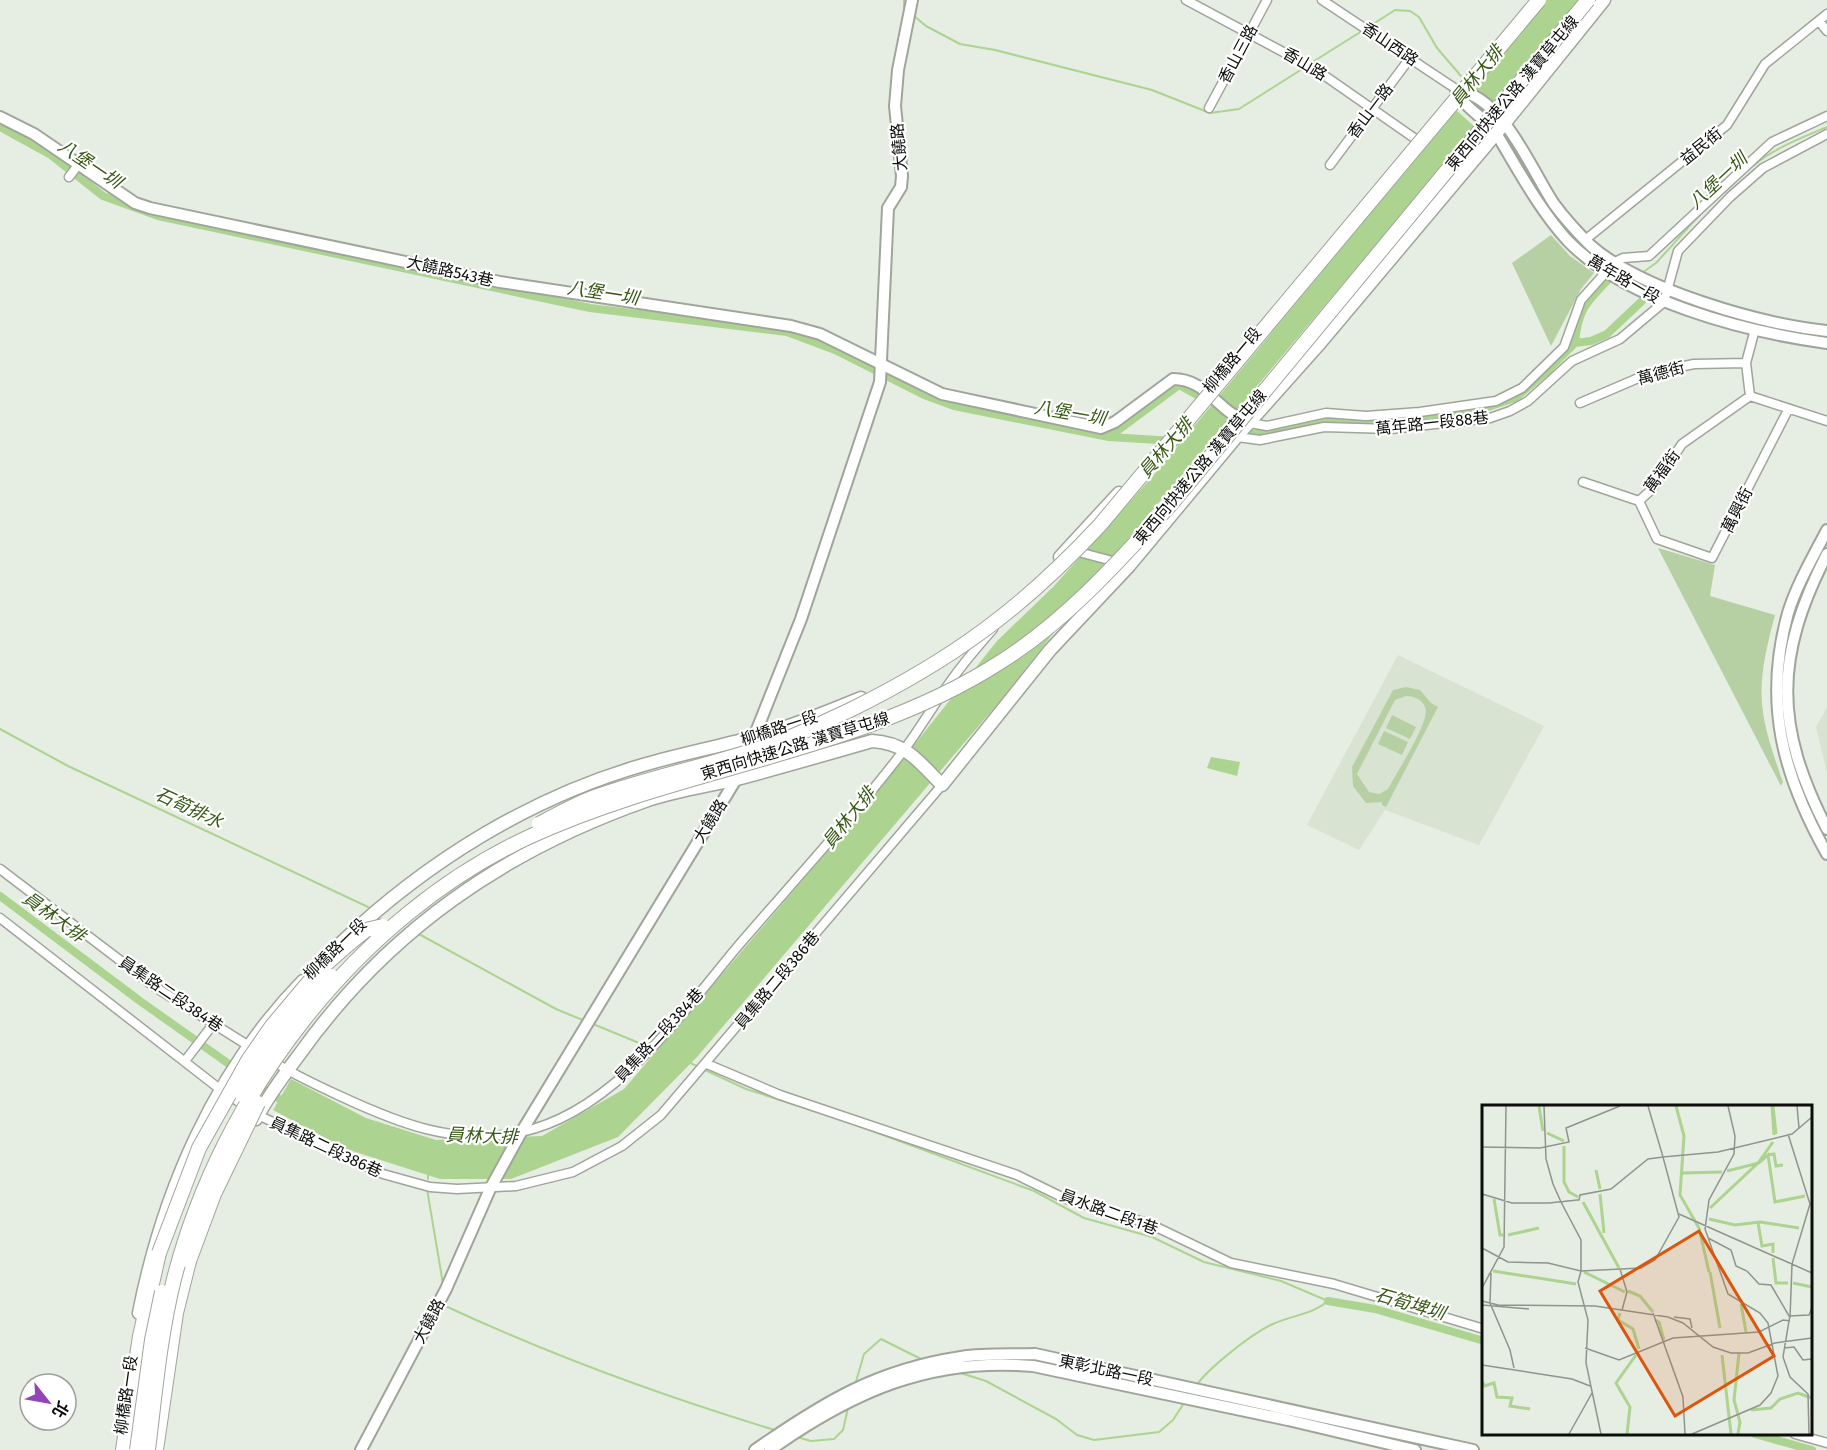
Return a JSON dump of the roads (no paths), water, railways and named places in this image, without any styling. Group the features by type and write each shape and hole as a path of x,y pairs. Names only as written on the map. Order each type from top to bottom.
{"highway":[{"name":"東西向快速公路 漢寶草屯線","path":"137,1450 152,1340 164,1281 196,1185 258,1066 305,1002 438,883 528,829 591,799 767,746 813,728 917,676 982,634 1046,580 1100,525 1539,0"},
{"name":"東西向快速公路 漢寶草屯線","path":"147,1450 174,1278 205,1189 234,1127 267,1071 314,1007 386,928 468,870 532,836 657,789 830,739 896,715 951,690 1003,661 1050,626 1112,569 1172,502 1588,0"},
{"path":"121,1450 140,1336 159,1253 199,1148 249,1059 272,1026 319,970 366,930 386,928 376,952 318,1014 273,1076 241,1134 214,1194 189,1261 176,1313 156,1450"}],"main road":[{"name":"柳橋路一段","path":"121,1450 135,1335 147,1272 178,1177 223,1086 246,1049 292,991 369,916 454,851 551,799 603,778 643,765 755,737 811,719 892,684 945,652 1008,606 1067,549 1210,395 1417,140 1462,94 1532,0"},
{"path":"161,1450 187,1285 218,1196 260,1112 285,1074 345,994 419,923 475,883 537,846 600,818 651,799 872,741 894,743 905,748 942,784 1050,650 1129,566 1237,436 1245,421 1505,123 1604,0"}],"street":[{"name":"大饒路","path":"361,1450 446,1289 493,1184 520,1134 737,778 801,619 880,382 888,208 901,187 902,176 896,106 897,79 912,0"},
{"name":"香山路","path":"1186,0 1315,69 1417,140"},
{"name":"香山三路","path":"1209,108 1267,0"},
{"name":"香山西路","path":"1322,0 1462,94"},
{"name":"益民街","path":"1586,240 1727,125 1765,64 1827,14"},
{"path":"1819,21 1827,31"},
{"name":"香山一路","path":"1330,165 1410,58"},
{"path":"1462,94 1489,115"},
{"name":"萬年路一段","path":"1489,115 1505,123 1553,202 1586,240 1614,269 1659,300 1755,329 1827,343"},
{"name":"萬年路一段","path":"1489,115 1496,133 1555,225 1582,254 1664,288 1780,323 1827,332"},
{"path":"1210,395 1245,421 1267,426 1326,413 1377,415 1496,401 1522,388 1564,347 1581,300 1623,258 1649,256 1772,142 1827,116"},
{"name":"大饒路543巷","path":"0,117 34,134 135,203 150,208 500,282 791,326 820,334 942,394 1101,428 1115,422 1173,379 1205,388 1210,395"},
{"path":"1659,300 1678,251 1716,213 1763,168 1827,134"},
{"path":"69,177 78,165"},
{"name":"萬年路一段88巷","path":"1237,436 1260,440 1324,427 1390,429 1490,418 1528,401 1572,361 1620,339 1659,300"},
{"path":"1755,329 1746,363 1750,396 1827,421"},
{"name":"萬德街","path":"1580,403 1650,373 1694,364 1746,363"},
{"name":"萬福街","path":"1657,539 1639,501 1651,489 1682,444 1750,396"},
{"name":"萬興街","path":"1657,539 1712,558 1788,410"},
{"path":"1583,482 1639,501"},
{"path":"1827,530 1801,580 1789,612 1781,643 1777,708 1788,770 1803,811 1827,854"},
{"path":"1067,549 1129,566"},
{"path":"1827,554 1799,617 1791,644 1788,692 1791,737 1798,766 1827,829"},
{"name":"員集路二段384巷","path":"0,869 155,987 285,1074 416,1128 436,1133 480,1136 520,1134 555,1120 598,1096 651,1048 905,748 954,676 1008,606"},
{"name":"員集路二段386巷","path":"0,918 260,1112 383,1174 430,1187 493,1184 573,1172 622,1146 661,1115 707,1064 942,784"},
{"path":"187,1058 211,1025"},
{"name":"員水路二段1巷","path":"707,1064 780,1095 1017,1175 1066,1199 1150,1224 1231,1263 1334,1284 1482,1328"},
{"name":"東彰北路一段","path":"755,1450 817,1407 892,1372 963,1356 1035,1354 1473,1450"},
{"name":"東彰北路一段","path":"770,1450 818,1417 895,1380 960,1368 1011,1364 1032,1366 1288,1420 1415,1450"},
{"path":"1799,1435 1827,1443"}],"waterway":[{"path":"904,0 904,8 907,11"},
{"path":"1367,28 1395,10 1410,11 1419,17 1437,48 1461,76"},
{"path":"914,16 926,26 960,44 995,50 1152,90 1210,113 1239,109 1307,66"},
{"path":"1311,63 1362,31"},
{"name":"八堡一圳","path":"0,127 51,155 103,196 158,216 590,308 787,332 835,350 924,395 954,406 1109,437 1179,385 1197,395"},
{"name":"八堡一圳","path":"1642,273 1656,263 1708,207 1750,168 1795,140 1827,127"},
{"name":"八堡一圳","path":"1575,343 1578,323 1584,308 1607,281"},
{"path":"1651,290 1662,294"},
{"name":"八堡一圳","path":"1243,432 1247,435 1329,421 1379,423 1482,409 1515,398 1575,343 1591,341 1607,334 1643,300"},
{"path":"1679,301 1699,307"},
{"path":"1807,333 1827,337"},
{"path":"1109,437 1191,442"},
{"name":"石筍排水","path":"0,729 68,766 368,907"},
{"name":"員林大排","path":"0,896 140,1001 236,1069"},
{"name":"石筍排水","path":"417,933 556,1009 585,1021"},
{"name":"石筍排水","path":"593,1024 644,1045"},
{"path":"688,1062 699,1067"},
{"path":"705,1070 746,1089 814,1111"},
{"name":"員林大排","path":"256,1083 288,1105"},
{"path":"859,1126 1034,1191 1084,1218 1152,1237 1204,1262 1281,1281 1328,1301 1309,1312 1280,1321 1254,1335 1220,1361 1196,1386"},
{"path":"427,1189 443,1284"},
{"name":"石筍埤圳","path":"1328,1301 1375,1309 1482,1340"},
{"path":"441,1304 607,1374 778,1431"},
{"path":"855,1385 864,1354 881,1339 923,1360"},
{"path":"957,1372 986,1381 1056,1419 1077,1435 1094,1440 1159,1432 1173,1420 1184,1403"},
{"path":"797,1437 811,1441 834,1439 843,1430 848,1408"},
{"name":"石筍埤圳","path":"1759,1435 1812,1450"}]}
